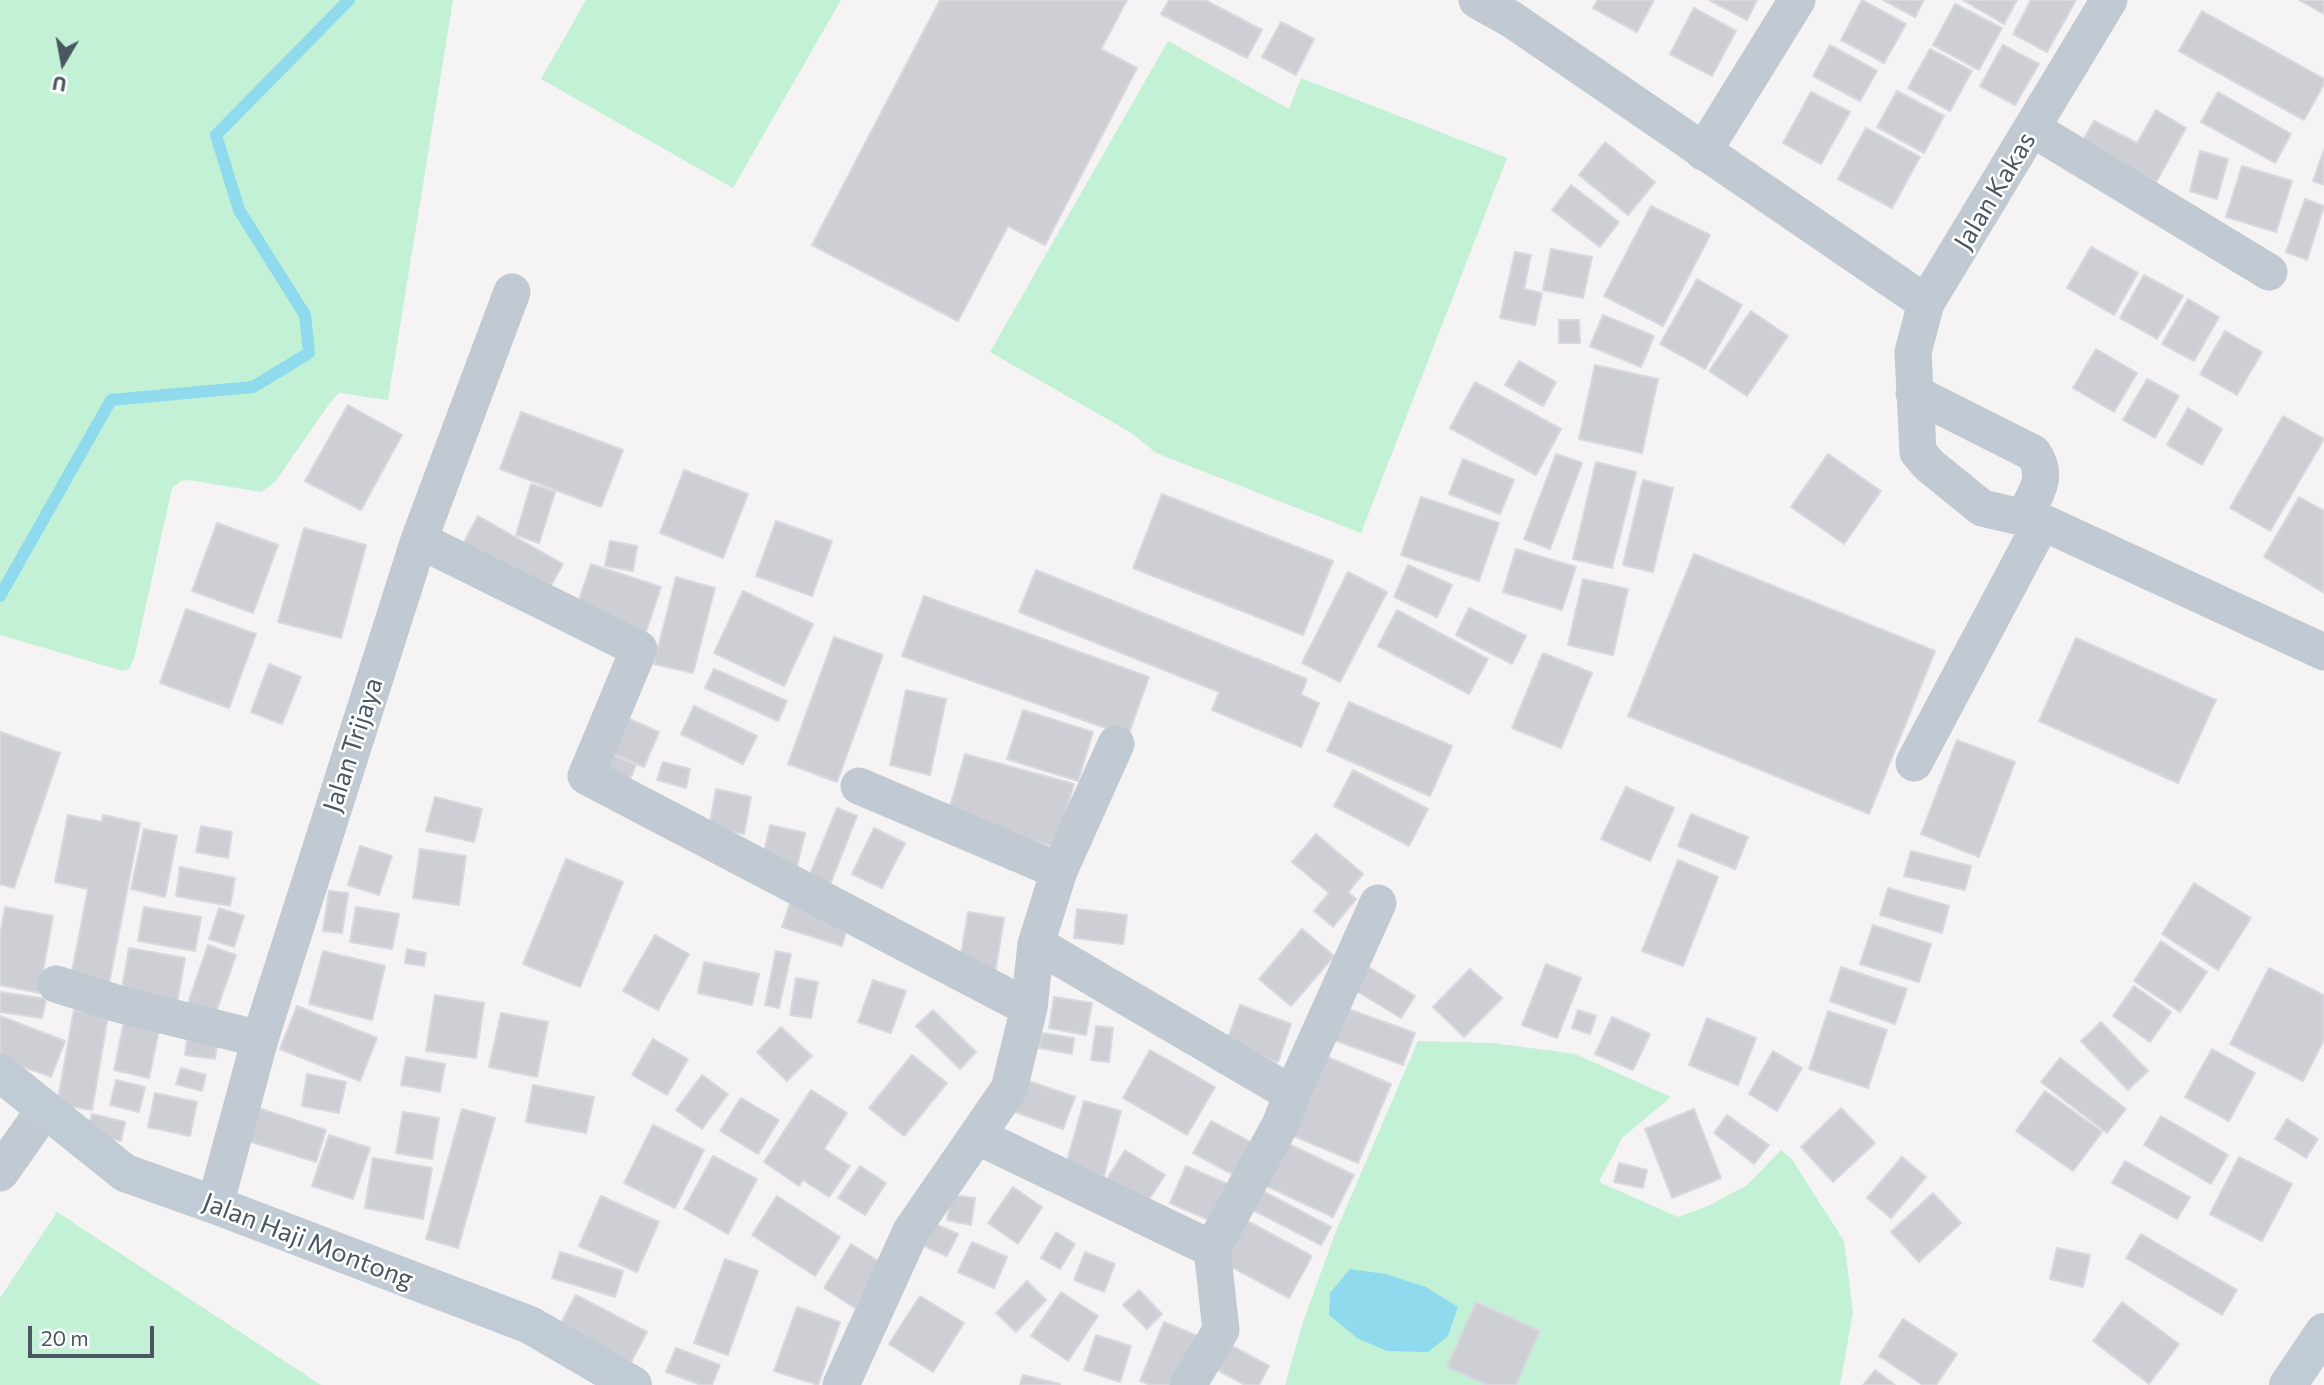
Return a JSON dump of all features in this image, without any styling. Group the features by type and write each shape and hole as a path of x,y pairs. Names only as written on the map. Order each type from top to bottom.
{"street":[{"path":"1477,0 1517,9 1703,152 1926,303"},
{"path":"1703,152 1797,0"},
{"name":"Jalan Kakas","path":"2109,0 1926,303 1913,352 1918,452 1929,465 1982,508 2035,509 2324,652"},
{"path":"2033,129 2269,272"},
{"name":"Jalan Trijaya","path":"215,1205 260,1039 419,540 512,292"},
{"path":"1914,393 2033,453 2041,465 2035,509 1914,763"},
{"path":"419,540 639,649 586,776 1029,1008"},
{"path":"841,1385 911,1231 1009,1089 1029,1008 1036,944 1059,871 1116,744"},
{"path":"859,786 1059,871"},
{"path":"1188,1385 1221,1330 1212,1249 1280,1125 1378,903"},
{"path":"1036,944 1292,1094"},
{"path":"56,984 122,1005 260,1039"},
{"name":"Jalan Haji Montong","path":"0,1073 125,1173 530,1325 633,1385"},
{"path":"0,1173 45,1109"},
{"path":"977,1136 1212,1249"},
{"path":"2288,1385 2324,1332"}],"green space":[{"path":"0,0 453,0 388,400 339,393 275,482 261,492 190,480 181,481 172,488 134,659 129,669 123,671 0,635"},
{"path":"586,0 841,0 733,188 541,79"},
{"path":"1168,41 1289,109 1301,78 1507,158 1361,533 1156,453 1130,432 990,352"},
{"path":"1418,1041 1493,1043 1575,1054 1671,1097 1622,1138 1599,1182 1678,1217 1708,1206 1747,1185 1781,1150 1791,1158 1844,1241 1853,1312 1840,1385 1516,1385 1540,1331 1476,1302 1447,1366 1487,1385 1285,1385 1302,1325 1336,1231"},
{"path":"57,1212 321,1385 0,1385 0,1298"}],"water":[{"path":"1350,1269 1385,1274 1426,1287 1458,1307 1448,1336 1428,1352 1387,1351 1357,1338 1329,1315 1330,1293"}],"building":[{"path":"940,0 1127,0 1101,49 1137,68 1045,245 1008,226 958,321 812,245"},
{"path":"1169,0 1205,0 1262,30 1247,58 1161,14"},
{"path":"1598,0 1654,0 1637,32 1593,8"},
{"path":"1709,0 1757,0 1747,20"},
{"path":"1862,0 1906,24 1884,63 1841,40"},
{"path":"1883,0 1924,0 1915,17"},
{"path":"1963,0 2017,0 2004,24"},
{"path":"2031,0 2076,0 2047,52 2013,34"},
{"path":"2299,0 2324,0 2324,14"},
{"path":"1955,4 2002,28 1979,70 1933,45"},
{"path":"1694,8 1736,31 1712,76 1670,54"},
{"path":"2202,11 2324,79 2324,84 2304,120 2179,51"},
{"path":"1281,22 1314,39 1296,75 1262,57"},
{"path":"1830,45 1877,71 1860,101 1813,76"},
{"path":"2003,45 2039,64 2015,105 1980,86"},
{"path":"1930,49 1972,71 1950,111 1908,88"},
{"path":"1897,91 1944,116 1924,153 1877,127"},
{"path":"1811,92 1850,112 1821,164 1783,143"},
{"path":"2218,92 2291,134 2275,163 2201,122"},
{"path":"2156,110 2186,128 2156,182 2082,142 2094,121 2137,143"},
{"path":"1866,128 1920,157 1892,208 1838,179"},
{"path":"1605,142 1655,182 1628,215 1579,175"},
{"path":"2324,150 2324,185 2313,181"},
{"path":"2200,151 2228,159 2217,199 2190,191"},
{"path":"2242,166 2292,181 2276,232 2226,217"},
{"path":"1571,185 1619,222 1600,247 1552,210"},
{"path":"2305,199 2324,206 2307,260 2286,252"},
{"path":"1651,206 1710,235 1663,326 1604,296"},
{"path":"2091,247 2138,273 2114,315 2067,288"},
{"path":"1551,249 1592,257 1583,298 1543,290"},
{"path":"1515,252 1531,255 1524,289 1542,293 1535,325 1500,318"},
{"path":"2144,275 2183,296 2157,339 2120,318"},
{"path":"1697,279 1742,305 1705,369 1660,344"},
{"path":"2188,299 2219,317 2194,361 2162,344"},
{"path":"1751,311 1788,336 1747,396 1709,371"},
{"path":"1603,315 1654,336 1641,367 1590,346"},
{"path":"1559,320 1579,320 1580,343 1559,343"},
{"path":"2225,331 2262,352 2237,395 2200,374"},
{"path":"2096,349 2137,373 2114,412 2073,388"},
{"path":"1519,361 1556,382 1543,406 1505,385"},
{"path":"1595,365 1658,379 1642,453 1579,439"},
{"path":"2147,379 2179,396 2155,438 2123,420"},
{"path":"1475,382 1561,429 1536,475 1450,428"},
{"path":"348,405 402,435 361,510 305,481"},
{"path":"2188,408 2222,429 2202,465 2167,445"},
{"path":"521,412 623,450 601,507 500,469"},
{"path":"2283,416 2324,439 2270,531 2230,508"},
{"path":"1556,454 1582,463 1550,549 1524,539"},
{"path":"1828,454 1881,491 1844,544 1791,507"},
{"path":"1463,459 1514,480 1500,514 1449,494"},
{"path":"1596,462 1636,472 1612,568 1573,559"},
{"path":"684,470 748,494 723,558 660,533"},
{"path":"1643,480 1673,488 1653,572 1623,565"},
{"path":"531,484 555,492 539,543 516,535"},
{"path":"1162,494 1333,561 1303,635 1133,568"},
{"path":"1421,497 1499,523 1479,581 1401,555"},
{"path":"2299,497 2324,511 2324,593 2264,557"},
{"path":"478,516 563,564 544,598 459,551"},
{"path":"776,521 832,541 812,596 756,576"},
{"path":"217,523 278,545 253,613 192,591"},
{"path":"304,528 366,545 341,638 278,622"},
{"path":"610,541 637,546 633,571 605,566"},
{"path":"1516,549 1576,567 1562,610 1503,592"},
{"path":"1694,554 1935,651 1869,814 1628,716"},
{"path":"591,564 661,587 644,638 574,615"},
{"path":"1408,565 1452,585 1437,617 1394,597"},
{"path":"1036,570 1307,679 1301,695 1319,703 1301,747 1212,710 1219,692 1019,612"},
{"path":"1348,572 1387,592 1340,682 1302,663"},
{"path":"676,577 715,588 693,673 654,664"},
{"path":"1583,579 1628,589 1613,655 1568,645"},
{"path":"743,591 813,624 784,686 714,653"},
{"path":"924,596 1149,677 1128,736 902,656"},
{"path":"1469,608 1526,636 1512,664 1456,635"},
{"path":"186,609 256,634 229,708 160,683"},
{"path":"1397,610 1488,659 1469,694 1378,646"},
{"path":"834,637 883,655 837,782 788,764"},
{"path":"2076,638 2216,700 2178,783 2039,721"},
{"path":"1543,653 1592,673 1561,748 1512,728"},
{"path":"269,664 301,677 282,724 251,712"},
{"path":"714,669 787,701 778,721 705,688"},
{"path":"906,690 946,699 930,775 890,765"},
{"path":"1349,702 1452,746 1430,796 1327,751"},
{"path":"694,706 757,736 743,764 681,734"},
{"path":"1023,710 1093,732 1078,781 1007,759"},
{"path":"616,713 659,732 644,767 600,748"},
{"path":"0,732 60,753 14,888 0,884"},
{"path":"1957,740 2015,762 1979,857 1921,834"},
{"path":"606,752 636,765 624,793 593,779"},
{"path":"965,754 1074,784 1056,847 947,817"},
{"path":"663,762 690,769 686,788 657,780"},
{"path":"1353,770 1428,809 1409,846 1334,806"},
{"path":"1626,787 1674,808 1650,861 1601,839"},
{"path":"716,789 751,797 744,834 709,827"},
{"path":"435,797 482,809 474,842 426,831"},
{"path":"837,808 857,816 829,887 808,879"},
{"path":"1691,814 1748,837 1735,869 1678,846"},
{"path":"68,815 102,822 103,815 140,823 108,989 70,982 88,889 55,882"},
{"path":"770,825 805,833 796,870 762,862"},
{"path":"201,826 232,832 228,858 196,852"},
{"path":"874,828 905,843 882,888 852,874"},
{"path":"144,829 177,836 165,897 131,889"},
{"path":"1316,834 1363,874 1348,892 1356,899 1333,927 1314,911 1329,893 1292,862"},
{"path":"360,846 392,856 379,895 348,885"},
{"path":"420,849 466,856 459,905 413,898"},
{"path":"1911,851 1971,866 1965,890 1904,876"},
{"path":"566,859 623,882 580,987 523,964"},
{"path":"1678,860 1718,877 1683,966 1642,951"},
{"path":"180,867 235,878 230,906 176,896"},
{"path":"2194,883 2251,918 2218,970 2162,934"},
{"path":"1888,888 1949,906 1942,933 1880,915"},
{"path":"329,891 348,893 342,933 323,931"},
{"path":"790,903 849,922 842,946 782,927"},
{"path":"5,907 53,916 39,993 0,985 0,936"},
{"path":"144,907 201,917 195,951 138,941"},
{"path":"356,907 399,914 392,949 350,942"},
{"path":"219,908 244,916 234,947 209,939"},
{"path":"1077,909 1127,915 1123,944 1074,938"},
{"path":"968,912 1004,918 995,973 959,967"},
{"path":"1873,925 1931,944 1919,982 1860,964"},
{"path":"1302,929 1334,956 1291,1006 1259,979"},
{"path":"655,935 689,954 658,1010 623,991"},
{"path":"2161,941 2207,972 2180,1012 2134,981"},
{"path":"208,945 236,955 215,1015 187,1006"},
{"path":"129,948 185,958 176,1009 120,999"},
{"path":"407,949 426,953 424,966 405,963"},
{"path":"323,951 385,966 372,1020 309,1004"},
{"path":"776,951 791,954 779,1008 765,1005"},
{"path":"1359,961 1415,996 1401,1018 1345,984"},
{"path":"704,962 759,974 752,1005 698,993"},
{"path":"1546,964 1581,978 1557,1038 1522,1025"},
{"path":"1841,967 1907,989 1895,1024 1830,1001"},
{"path":"2269,968 2324,995 2324,1040 2303,1081 2230,1044"},
{"path":"1470,969 1502,998 1464,1037 1433,1007"},
{"path":"796,978 818,982 811,1018 790,1015"},
{"path":"873,980 906,991 891,1033 858,1022"},
{"path":"2134,986 2171,1012 2150,1042 2113,1016"},
{"path":"0,992 46,999 42,1018 0,1012"},
{"path":"435,995 484,1003 476,1058 426,1051"},
{"path":"1054,997 1092,1003 1086,1035 1049,1028"},
{"path":"1240,1005 1291,1024 1278,1062 1226,1043"},
{"path":"1337,1005 1415,1033 1403,1065 1326,1037"},
{"path":"297,1006 377,1038 360,1081 280,1049"},
{"path":"74,1010 108,1016 92,1110 57,1104"},
{"path":"933,1010 976,1052 960,1069 916,1026"},
{"path":"1578,1010 1596,1016 1590,1034 1572,1028"},
{"path":"1828,1011 1887,1030 1868,1088 1809,1069"},
{"path":"501,1013 548,1022 537,1077 489,1067"},
{"path":"0,1016 65,1041 51,1077 0,1058"},
{"path":"1612,1017 1650,1034 1633,1070 1595,1054"},
{"path":"1707,1018 1756,1038 1738,1085 1689,1065"},
{"path":"124,1022 159,1030 149,1078 114,1070"},
{"path":"2101,1022 2148,1071 2128,1090 2081,1041"},
{"path":"1096,1026 1113,1028 1109,1062 1091,1060"},
{"path":"781,1027 812,1056 787,1081 757,1052"},
{"path":"1042,1033 1074,1038 1072,1054 1039,1048"},
{"path":"653,1039 688,1059 667,1095 632,1075"},
{"path":"187,1040 217,1044 215,1059 185,1055"},
{"path":"2212,1049 2255,1073 2229,1121 2185,1097"},
{"path":"1150,1050 1215,1087 1187,1135 1123,1098"},
{"path":"1773,1051 1802,1068 1777,1111 1749,1094"},
{"path":"912,1055 947,1083 904,1136 869,1108"},
{"path":"1323,1055 1391,1084 1358,1163 1289,1134"},
{"path":"406,1057 445,1064 440,1092 401,1085"},
{"path":"2060,1058 2126,1109 2107,1133 2041,1082"},
{"path":"181,1068 206,1075 202,1091 176,1084"},
{"path":"307,1074 346,1082 339,1113 302,1106"},
{"path":"702,1075 728,1094 702,1129 676,1110"},
{"path":"116,1080 145,1087 139,1112 110,1105"},
{"path":"1026,1080 1075,1097 1063,1129 1015,1112"},
{"path":"533,1085 594,1097 586,1133 526,1122"},
{"path":"811,1090 847,1113 824,1149 850,1166 829,1197 803,1180 799,1186 764,1162"},
{"path":"2045,1091 2102,1132 2073,1171 2016,1131"},
{"path":"155,1093 197,1102 190,1136 148,1127"},
{"path":"741,1098 779,1120 758,1154 720,1131"},
{"path":"1084,1101 1121,1111 1104,1176 1066,1165"},
{"path":"252,1106 326,1130 316,1162 242,1139"},
{"path":"1841,1108 1875,1143 1833,1182 1801,1147"},
{"path":"462,1109 495,1118 458,1248 426,1239"},
{"path":"1694,1109 1721,1178 1672,1198 1645,1129"},
{"path":"403,1112 439,1118 432,1159 396,1153"},
{"path":"92,1114 125,1122 121,1141 87,1133"},
{"path":"1727,1115 1769,1145 1754,1164 1714,1133"},
{"path":"2161,1116 2228,1155 2211,1184 2144,1145"},
{"path":"2287,1119 2318,1139 2306,1158 2275,1139"},
{"path":"1211,1121 1254,1144 1236,1176 1193,1153"},
{"path":"653,1125 704,1150 675,1208 624,1183"},
{"path":"329,1135 370,1148 353,1199 312,1186"},
{"path":"1280,1140 1354,1175 1333,1217 1260,1183"},
{"path":"1125,1150 1165,1175 1140,1213 1101,1189"},
{"path":"713,1156 757,1179 728,1234 684,1209"},
{"path":"1902,1157 1926,1177 1891,1218 1867,1198"},
{"path":"2239,1157 2292,1184 2262,1241 2210,1214"},
{"path":"373,1158 432,1168 423,1219 365,1208"},
{"path":"2125,1161 2190,1197 2177,1219 2112,1183"},
{"path":"1619,1163 1647,1170 1643,1188 1614,1182"},
{"path":"860,1166 886,1183 865,1215 838,1198"},
{"path":"1186,1166 1237,1188 1220,1225 1170,1203"},
{"path":"1013,1187 1042,1207 1018,1244 988,1223"},
{"path":"1257,1188 1331,1227 1321,1245 1247,1207"},
{"path":"1933,1193 1961,1223 1919,1262 1891,1232"},
{"path":"952,1195 975,1198 971,1225 947,1220"},
{"path":"601,1196 659,1222 637,1272 579,1246"},
{"path":"777,1196 840,1237 815,1276 752,1235"},
{"path":"1242,1218 1312,1256 1289,1298 1219,1260"},
{"path":"933,1223 958,1234 947,1256 922,1245"},
{"path":"1056,1232 1075,1244 1060,1269 1041,1258"},
{"path":"2141,1234 2237,1290 2222,1315 2126,1258"},
{"path":"972,1242 1007,1257 994,1288 958,1272"},
{"path":"851,1244 883,1264 855,1308 824,1288"},
{"path":"2057,1248 2090,1255 2083,1287 2050,1279"},
{"path":"560,1252 623,1271 615,1297 552,1278"},
{"path":"1085,1252 1115,1264 1104,1292 1074,1280"},
{"path":"725,1259 758,1271 728,1355 694,1343"},
{"path":"1027,1281 1046,1300 1016,1332 996,1313"},
{"path":"1139,1290 1162,1314 1147,1329 1123,1305"},
{"path":"1061,1292 1098,1316 1068,1361 1031,1336"},
{"path":"576,1295 647,1332 630,1364 559,1327"},
{"path":"920,1296 964,1323 933,1372 889,1344"},
{"path":"1476,1302 1540,1331 1516,1385 1487,1385 1447,1367"},
{"path":"2122,1302 2179,1344 2149,1384 2093,1341"},
{"path":"797,1307 840,1322 818,1385 774,1371"},
{"path":"1903,1319 1957,1354 1936,1385 1923,1385 1879,1356"},
{"path":"1164,1322 1202,1338 1182,1385 1151,1385 1140,1381"},
{"path":"1096,1335 1131,1346 1120,1382 1084,1370"},
{"path":"1223,1341 1269,1366 1259,1385 1245,1385 1210,1366"},
{"path":"676,1348 720,1365 712,1385 701,1385 666,1372"},
{"path":"1875,1370 1895,1385 1863,1385"},
{"path":"1023,1375 1060,1384 1020,1385"}],"waterway":[{"path":"0,596 111,400 253,387 309,353 305,315 239,210 216,135 349,0"}]}
